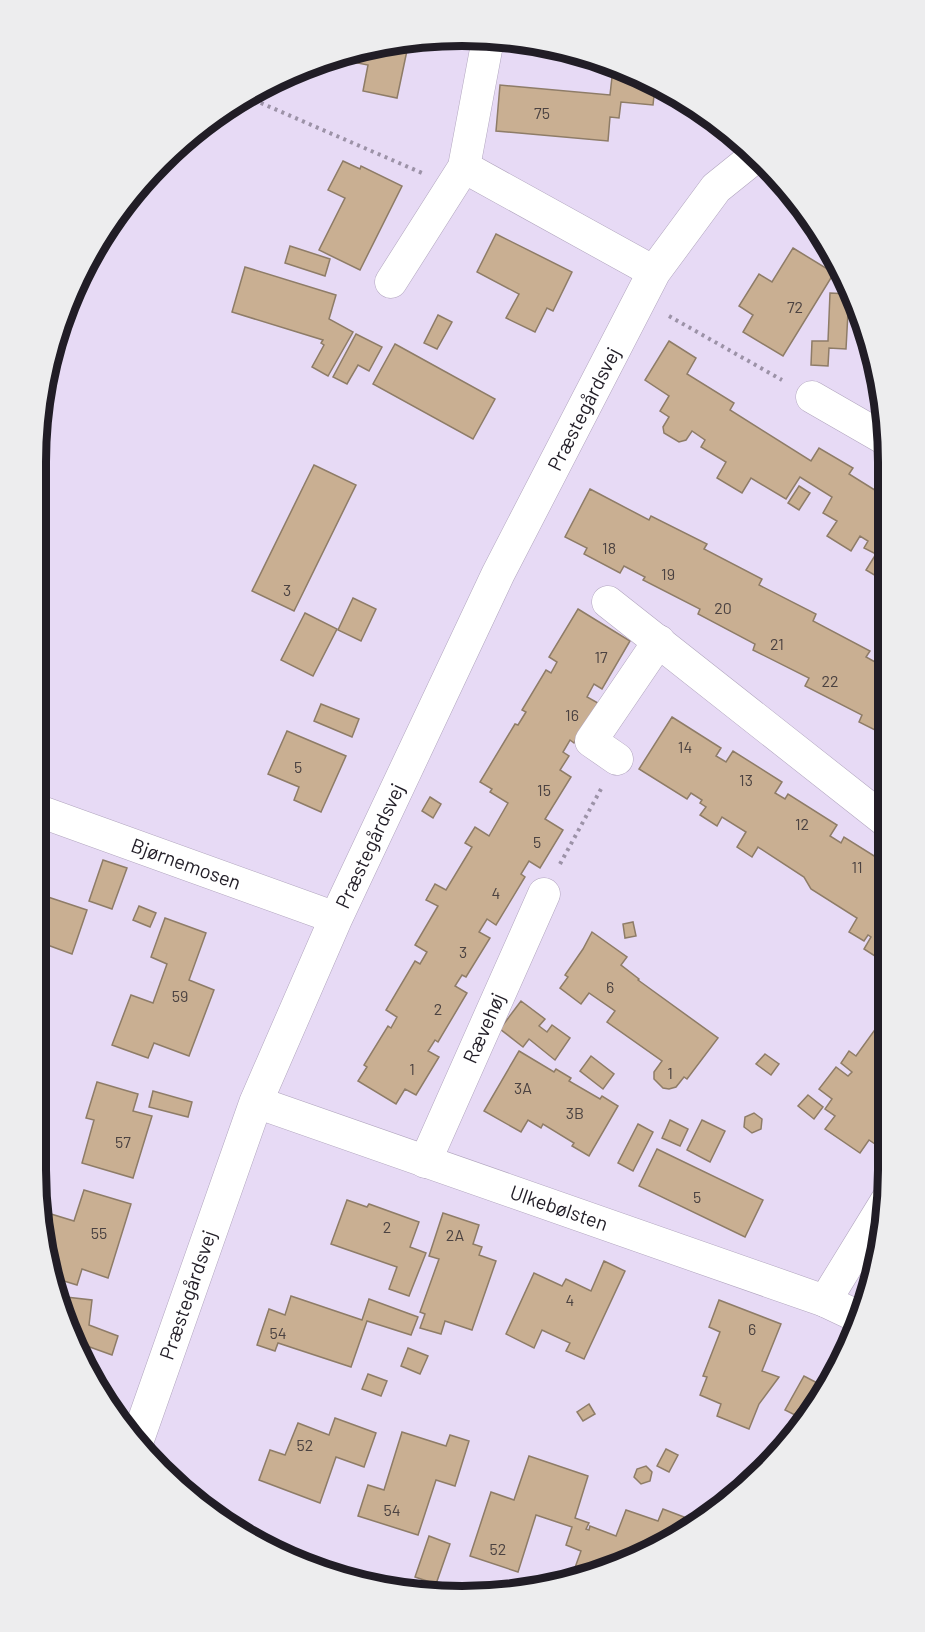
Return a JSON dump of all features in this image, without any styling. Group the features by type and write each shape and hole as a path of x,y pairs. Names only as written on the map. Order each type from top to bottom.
{"street":[{"path":"391,282 458,177 486,47"},
{"name":"Præstegårdsvej","path":"140,1432 256,1102 336,918 498,574 647,285 716,188 749,161"},
{"path":"458,177 647,285"},
{"path":"812,397 878,435"},
{"path":"609,603 878,815"},
{"path":"617,759 591,741 659,641"},
{"name":"Bjørnemosen","path":"46,814 336,918"},
{"name":"Rævehøj","path":"425,1162 544,894"},
{"name":"Ulkebølsten","path":"256,1102 825,1301 852,1314"},
{"path":"825,1301 876,1219"}],"path":[{"path":"257,101 458,177"},
{"path":"647,285 812,397"},
{"path":"544,894 617,759"}],"building":[{"path":"407,50 397,98 363,91 368,65 352,62"},
{"path":"612,75 654,93 653,105 621,102 619,118 610,117 608,141 496,131 500,85 610,95"},
{"path":"343,161 360,169 361,166 402,186 360,270 319,250 345,198 328,190"},
{"path":"496,234 572,272 553,311 547,308 535,332 506,318 519,294 477,272"},
{"path":"290,246 330,259 325,276 285,263"},
{"path":"793,248 833,274 783,356 743,332 753,315 739,306 759,274 772,282"},
{"path":"245,267 336,295 329,319 353,332 328,376 312,367 324,345 321,343 323,340 232,312"},
{"path":"830,293 843,294 848,307 846,349 829,348 828,366 811,365 812,341 828,341"},
{"path":"438,315 452,322 437,349 424,343"},
{"path":"356,334 382,347 369,371 358,365 347,384 333,377"},
{"path":"669,341 696,358 687,374 734,403 730,410 811,461 819,448 853,468 849,474 878,492 878,577 866,570 876,554 864,548 868,541 860,536 851,551 827,536 837,521 823,513 832,497 800,477 786,499 751,478 742,493 717,478 726,462 701,447 705,440 692,431 686,440 679,442 664,433 663,427 669,417 660,411 669,396 645,380"},
{"path":"395,344 495,399 473,439 373,384"},
{"path":"314,465 356,485 294,611 252,591"},
{"path":"799,486 810,493 799,510 788,503"},
{"path":"590,489 649,520 651,516 707,544 704,549 762,579 759,585 816,614 813,621 870,651 866,657 878,664 878,732 859,722 862,715 805,686 809,678 753,650 755,644 698,614 700,609 643,580 645,577 624,566 620,573 584,554 587,548 565,537"},
{"path":"353,598 376,609 361,641 338,630"},
{"path":"578,609 630,641 602,689 594,684 587,697 598,703 574,743 570,740 563,752 569,756 560,770 571,777 545,819 563,830 540,868 529,861 521,874 525,877 496,925 487,919 479,932 490,938 466,977 462,975 455,986 467,993 438,1042 435,1040 428,1051 439,1057 416,1095 405,1089 396,1104 358,1081 367,1067 364,1065 388,1026 391,1028 397,1017 386,1010 415,961 420,964 427,952 415,945 438,906 426,900 435,884 446,890 472,847 465,843 475,827 489,836 508,803 490,792 492,789 480,782 515,724 518,725 526,712 522,710 546,670 551,673 557,662 549,657"},
{"path":"305,613 337,629 313,676 281,660"},
{"path":"321,704 359,719 352,737 314,721"},
{"path":"672,717 721,748 716,756 726,762 733,751 782,782 775,793 785,799 788,794 837,825 830,836 841,843 844,837 878,858 878,958 864,949 871,937 868,935 864,941 849,932 857,918 811,889 804,877 758,847 752,857 737,847 746,832 722,817 717,826 700,815 706,807 700,803 702,800 691,793 687,799 639,769"},
{"path":"287,731 346,756 321,812 294,800 299,787 268,774"},
{"path":"430,797 441,804 433,818 422,811"},
{"path":"103,860 127,868 112,909 89,901"},
{"path":"46,896 87,910 72,954 46,944"},
{"path":"139,906 156,913 150,927 133,920"},
{"path":"165,918 206,933 189,980 214,990 189,1056 154,1043 148,1058 112,1045 131,995 153,1003 167,964 151,957"},
{"path":"633,922 636,936 625,938 623,924"},
{"path":"592,932 627,957 621,965 638,980 718,1038 687,1079 684,1077 676,1087 663,1088 654,1079 654,1072 662,1061 607,1022 615,1011 589,993 581,1004 560,988 568,977 565,975"},
{"path":"521,1001 545,1019 539,1026 547,1032 552,1025 570,1038 555,1060 529,1039 523,1047 500,1029"},
{"path":"878,1025 878,1140 875,1144 869,1140 860,1153 825,1129 835,1116 825,1109 832,1099 819,1089 836,1067 848,1076 852,1072 841,1063 849,1051 856,1056"},
{"path":"519,1051 554,1072 556,1069 571,1078 569,1081 600,1099 602,1096 618,1106 589,1156 572,1146 574,1143 543,1124 541,1128 528,1120 521,1132 484,1111"},
{"path":"765,1054 779,1064 771,1075 756,1064"},
{"path":"591,1056 614,1074 603,1089 580,1071"},
{"path":"97,1082 138,1094 133,1111 152,1116 133,1178 82,1163 94,1120 86,1118"},
{"path":"153,1091 192,1102 188,1117 149,1107"},
{"path":"808,1095 823,1107 814,1119 798,1106"},
{"path":"754,1113 762,1119 761,1129 752,1133 744,1127 745,1117"},
{"path":"670,1120 688,1129 680,1146 662,1138"},
{"path":"702,1120 725,1131 710,1162 687,1150"},
{"path":"638,1124 653,1132 633,1171 618,1163"},
{"path":"657,1149 763,1200 745,1237 639,1186"},
{"path":"84,1190 131,1204 108,1278 82,1269 77,1285 62,1280 54,1251 49,1219 51,1214 74,1221"},
{"path":"347,1200 367,1207 369,1204 419,1222 410,1247 426,1253 409,1296 389,1289 397,1267 331,1244"},
{"path":"443,1213 479,1225 473,1244 482,1247 479,1255 496,1261 472,1330 445,1321 441,1334 420,1328 425,1314 420,1312 439,1259 429,1256"},
{"path":"604,1261 625,1271 584,1359 566,1351 570,1343 542,1330 534,1348 506,1334 534,1273 562,1286 566,1279 591,1291"},
{"path":"291,1296 362,1320 369,1299 418,1317 411,1335 367,1321 351,1367 278,1343 275,1351 257,1345 269,1309 285,1315"},
{"path":"67,1297 92,1300 89,1325 118,1336 112,1355 87,1346 78,1329"},
{"path":"719,1300 781,1324 762,1371 779,1377 759,1404 749,1429 717,1416 721,1404 700,1395 707,1377 703,1376 720,1332 709,1327"},
{"path":"408,1348 428,1356 420,1374 401,1366"},
{"path":"368,1374 387,1381 381,1396 362,1389"},
{"path":"804,1376 819,1384 804,1406 802,1405 795,1415 785,1410"},
{"path":"589,1404 595,1414 583,1421 577,1412"},
{"path":"335,1418 376,1433 364,1467 336,1457 320,1503 259,1480 270,1450 285,1455 298,1423 329,1435"},
{"path":"402,1432 446,1446 450,1435 469,1441 455,1486 436,1480 418,1535 358,1516 368,1485 384,1490"},
{"path":"666,1449 678,1455 669,1472 657,1466"},
{"path":"529,1456 588,1476 575,1518 589,1523 586,1529 589,1530 590,1526 616,1536 626,1510 658,1521 663,1509 684,1517 682,1522 646,1543 622,1554 574,1570 581,1551 566,1545 572,1527 536,1515 518,1572 470,1556 491,1492 514,1500"},
{"path":"646,1466 652,1472 650,1481 641,1484 634,1477 637,1469"},
{"path":"429,1536 450,1544 436,1584 415,1577"}]}
